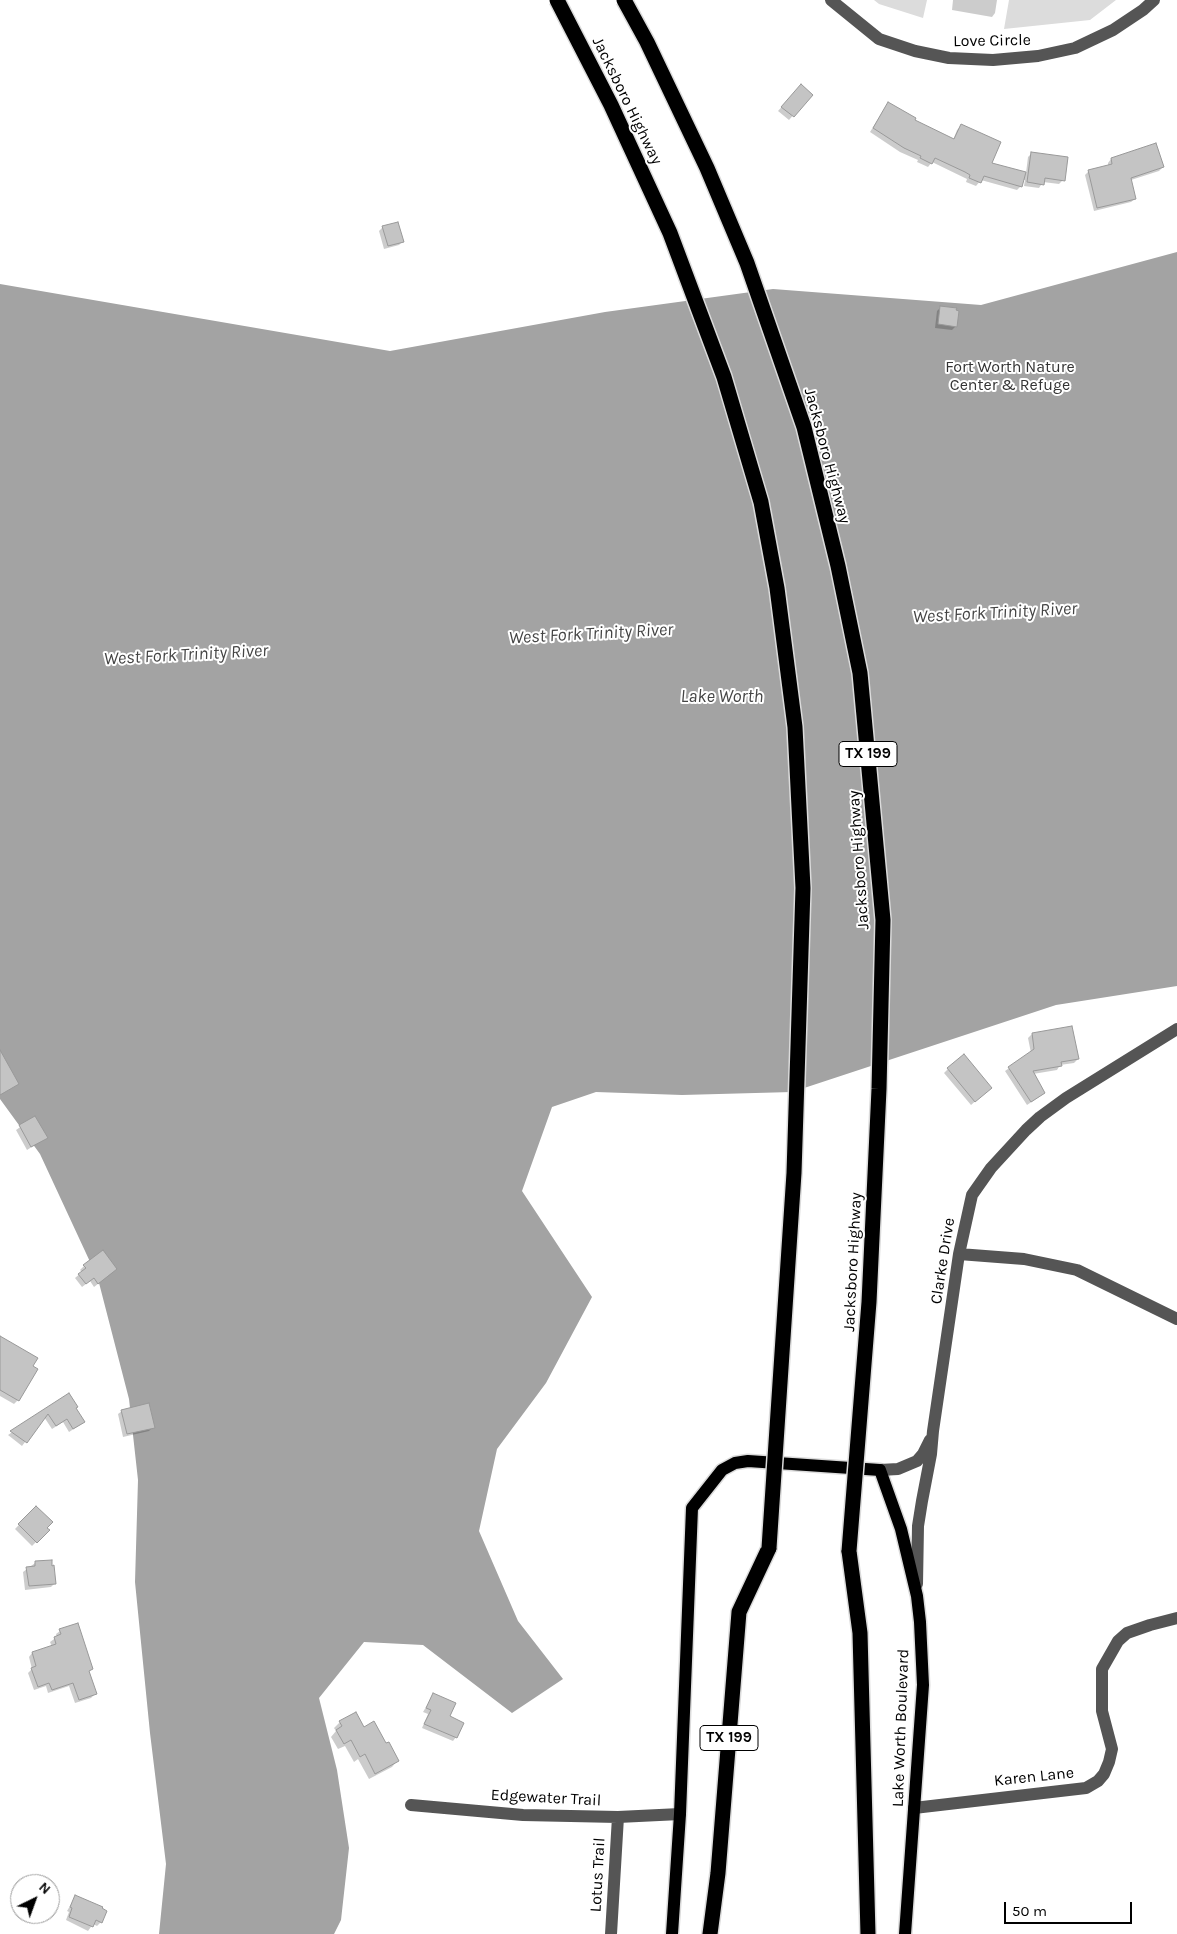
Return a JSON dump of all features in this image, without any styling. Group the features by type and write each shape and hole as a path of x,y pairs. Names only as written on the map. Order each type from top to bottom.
{"highway":[{"name":"Jacksboro Highway","path":"557,0 612,105 670,233 724,377 761,502 776,588 795,727 802,888 794,1173 770,1548 739,1612 718,1872 710,1934"},
{"name":"Jacksboro Highway","path":"624,0 647,42 708,168 747,264 804,427 838,566 860,673 883,920 869,1302 849,1551 860,1633 868,1934"}],"main road":[{"name":"TX 199","path":"672,1934 680,1814 692,1508 722,1470 735,1463 748,1461 880,1470"},
{"name":"Lake Worth Boulevard","path":"880,1470 901,1528 917,1596 920,1622 923,1685 906,1934"}],"street":[{"name":"Love Circle","path":"831,0 879,39 914,51 950,58 993,60 1038,56 1075,48 1113,30 1144,10 1154,0"},
{"name":"Clarke Drive","path":"917,1596 918,1526 931,1454 959,1254 972,1195 991,1168 1026,1130 1066,1098 1177,1029"},
{"path":"959,1254 1024,1259 1062,1266 1095,1278 1177,1319"},
{"path":"880,1470 898,1469 916,1462 928,1446 933,1431"},
{"name":"Karen Lane","path":"914,1808 1086,1788 1098,1781 1104,1774 1112,1749 1102,1712 1102,1669 1118,1641 1127,1633 1177,1618"},
{"name":"Edgewater Trail","path":"411,1805 523,1815 618,1817 680,1814"},
{"name":"Lotus Trail","path":"611,1934 618,1817"}],"shaded area":[{"path":"874,0 927,0 923,18 879,4"},
{"path":"1009,0 1116,0 1090,20 1004,29"}],"water":[{"name":"Lake Worth","path":"1177,252 1177,986 1056,1005 792,1092 682,1095 596,1092 552,1107 522,1191 592,1297 546,1383 497,1449 479,1531 518,1621 563,1679 512,1713 423,1645 364,1642 319,1698 337,1770 349,1848 341,1920 334,1934 159,1934 166,1864 150,1733 135,1582 138,1480 129,1399 98,1279 40,1154 0,1099 0,284 390,351 605,312 773,289 981,305"}],"building":[{"path":"801,84 813,95 794,117 781,107"},
{"path":"888,102 916,118 915,120 954,139 961,124 1001,142 992,163 1026,172 1022,187 984,176 981,183 969,178 970,175 965,172 935,158 932,164 904,148 873,128"},
{"path":"1156,143 1164,167 1131,178 1136,199 1097,208 1088,170 1112,164 1111,158"},
{"path":"1031,152 1068,157 1065,181 1045,178 1044,185 1027,182"},
{"path":"398,222 404,242 388,246 382,226"},
{"path":"940,306 957,308 956,310 959,311 957,327 938,324"},
{"path":"1072,1026 1079,1059 1061,1062 1062,1066 1033,1071 1045,1093 1031,1102 1008,1067 1034,1049 1032,1033"},
{"path":"0,1050 19,1084 0,1095"},
{"path":"964,1054 992,1088 975,1102 947,1068"},
{"path":"35,1116 48,1138 31,1147 19,1125"},
{"path":"103,1250 117,1269 98,1284 94,1278 86,1284 78,1274 86,1268 83,1265"},
{"path":"0,1336 38,1358 33,1366 38,1369 19,1401 0,1390"},
{"path":"69,1393 85,1422 73,1429 67,1419 56,1426 48,1414 27,1443 10,1431"},
{"path":"149,1403 155,1428 127,1434 121,1410"},
{"path":"36,1506 53,1522 47,1528 50,1530 37,1543 18,1524"},
{"path":"52,1560 56,1584 29,1586 26,1567 35,1566 35,1561"},
{"path":"78,1623 93,1669 89,1671 97,1694 79,1700 73,1683 52,1690 49,1683 38,1687 31,1668 36,1666 32,1652 56,1644 54,1637 61,1634 59,1629"},
{"path":"433,1693 456,1703 450,1716 464,1723 457,1738 424,1724 431,1710 426,1708"},
{"path":"356,1712 364,1727 374,1721 386,1743 389,1742 399,1761 375,1774 365,1754 360,1757 351,1740 344,1744 336,1730 342,1726 339,1721"},
{"path":"75,1895 103,1907 107,1911 102,1923 96,1920 93,1927 69,1917 72,1908 70,1907"}],"park label":[{"name":"Fort Worth Nature Center & Refuge","path":"1010,376"}],"water label":[{"name":"West Fork Trinity River","path":"995,613"},
{"name":"West Fork Trinity River","path":"591,634"},
{"name":"West Fork Trinity River","path":"186,655"}]}
